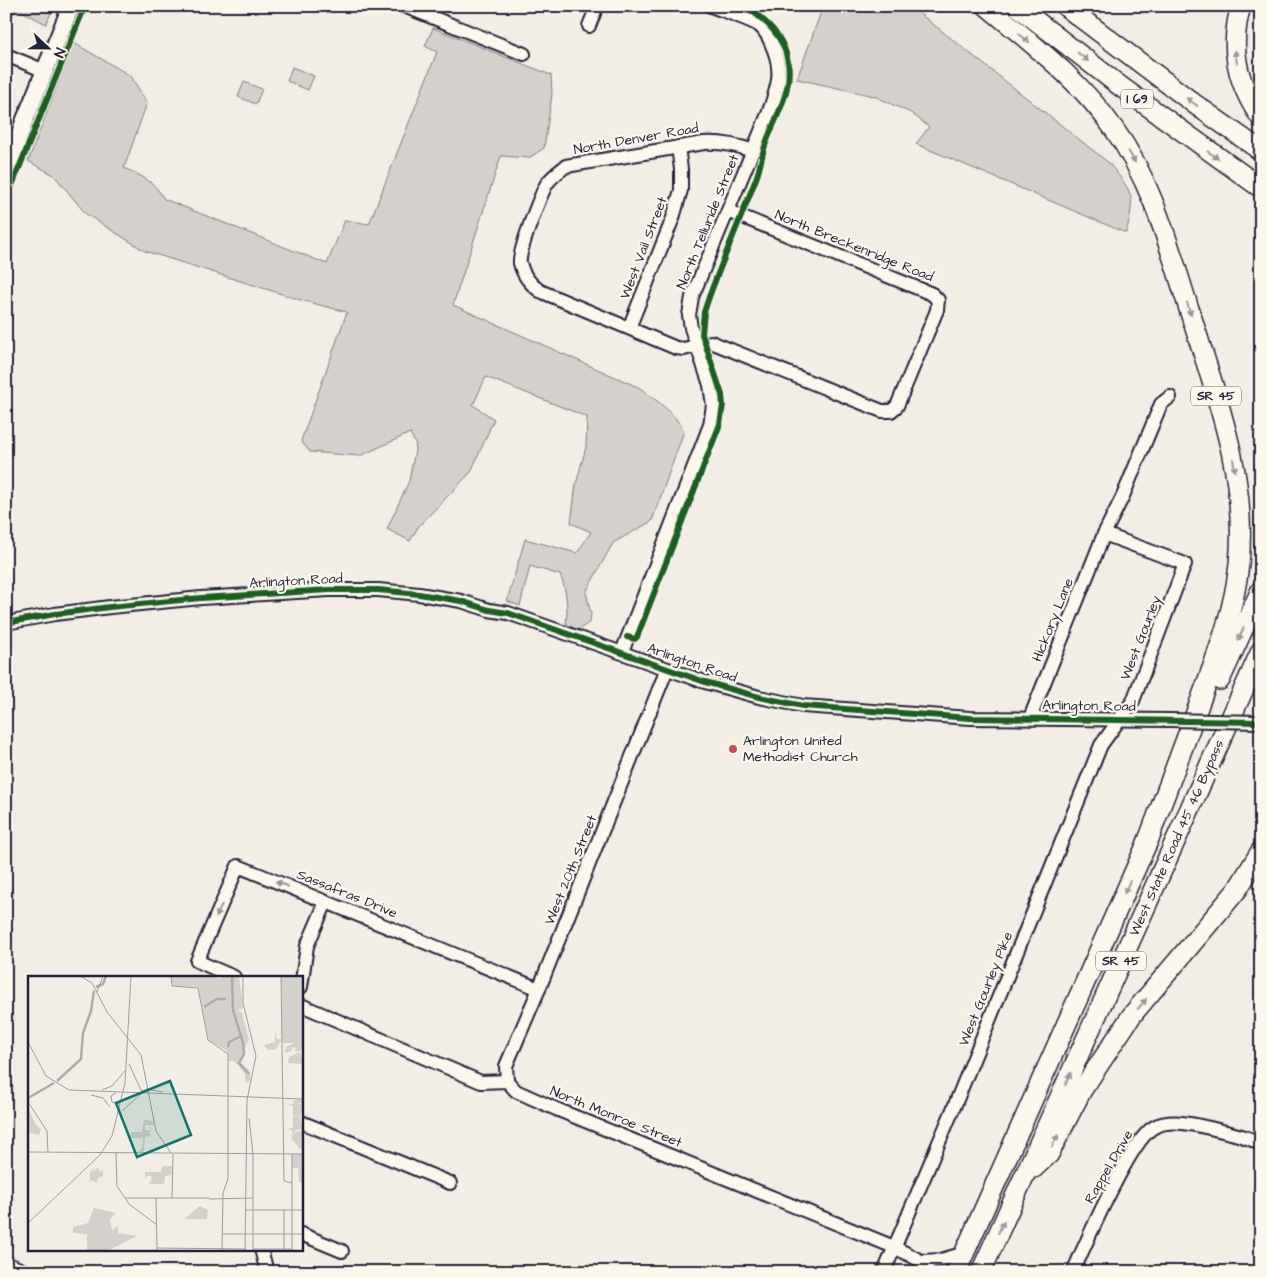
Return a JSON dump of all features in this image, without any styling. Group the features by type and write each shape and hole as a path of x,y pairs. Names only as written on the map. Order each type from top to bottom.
{"highway":[{"name":"SR 45","path":"986,6 1069,76 1087,94 1115,130 1142,174 1160,219 1231,447 1239,494 1240,539 1239,564 1231,611 1216,658 1147,843"},
{"name":"I 69","path":"1017,6 1172,125 1261,188"},
{"name":"I 69","path":"1066,6 1196,105 1261,151"},
{"path":"1241,6 1234,40 1236,62 1244,88 1261,118"},
{"path":"1147,843 1261,590"},
{"name":"West State Road 45 46 Bypass","path":"981,1272 1261,651"},
{"path":"1203,778 1261,680"},
{"name":"West State Road 45 46 Bypass","path":"956,1272 1147,843"},
{"path":"1024,1177 1048,1154 1082,1090 1132,1015 1237,890 1261,852"}],"main road":[{"path":"6,170 71,6"}],"street":[{"path":"404,6 524,54"},
{"path":"589,26 597,6"},
{"name":"North Telluride Street","path":"622,652 710,425 713,405 710,385 691,328 689,315 692,297 753,152 778,86 780,71 777,56 770,40 761,27 711,6"},
{"path":"6,55 45,70"},
{"name":"North Denver Road","path":"696,346 684,349 676,348 540,292 530,284 524,274 519,261 522,246 546,186 555,174 566,166 704,142 723,142 740,146 753,152"},
{"name":"West Vail Street","path":"629,328 673,218 681,190 681,168 678,148"},
{"name":"North Breckenridge Road","path":"696,346 711,342 882,411 891,411 897,406 937,310 938,300 932,294 728,211"},
{"name":"Hickory Lane","path":"1030,718 1104,534 1123,496 1161,404 1170,397"},
{"name":"West Gourley","path":"1104,534 1185,564 1133,701 1120,719"},
{"name":"Arlington Road","path":"6,623 62,613 191,599 310,591 378,590 419,594 508,613 737,692 803,706 970,718 1260,722"},
{"name":"West 20th Street","path":"506,1081 506,1066 540,989 668,669"},
{"name":"West Gourley Pike","path":"884,1272 954,1107 1101,745 1120,719"},
{"name":"Sassafras Drive","path":"232,976 197,961 238,866 540,989"},
{"path":"302,981 307,946 326,902"},
{"path":"302,1005 481,1082 506,1081"},
{"name":"North Monroe Street","path":"506,1081 516,1092 894,1247 921,1261 930,1272"},
{"path":"302,1122 450,1183"},
{"name":"Rappel Drive","path":"1073,1272 1100,1213 1135,1149 1148,1131 1164,1124 1190,1124 1228,1133 1261,1145"},
{"path":"302,1234 342,1251"},
{"path":"261,1250 267,1272"},
{"path":"921,1261 941,1260 964,1253"},
{"path":"6,1263 27,1272"}],"shaded area":[{"path":"6,6 54,6 46,24 16,8 6,32"},
{"path":"823,6 910,6 1109,163 1128,188 1130,195 1131,210 1126,233 916,144 929,127 911,113 874,96 797,79"},
{"path":"433,28 551,75 552,94 544,148 529,158 501,156 453,305 640,388 670,412 684,431 652,521 613,543 586,592 591,614 590,622 578,630 566,624 566,599 560,575 530,566 520,606 507,601 525,539 577,553 591,532 571,523 576,484 586,447 587,417 486,377 473,405 494,419 471,472 418,527 410,541 387,529 409,481 416,445 410,433 360,456 310,452 301,441 347,312 304,301 145,251 86,214 54,175 28,161 74,43 131,76 147,103 124,168 147,180 164,199 327,264 345,220 369,224 437,52 425,46"},
{"path":"292,67 314,76 308,90 287,81"},
{"path":"244,82 262,89 256,104 238,97"}],"cycle path":[{"path":"6,200 85,6"},
{"path":"627,637 635,639 637,637 720,424 723,405 722,395 702,334 704,312 757,176 765,147 788,83 788,62 783,45 773,30 746,6"},
{"path":"6,623 55,614 201,598 329,590 378,590 461,601 489,610 508,613 705,682 759,697 803,706 970,718 1261,722"}],"place":[{"name":"Arlington United Methodist Church","path":"733,749"}]}
